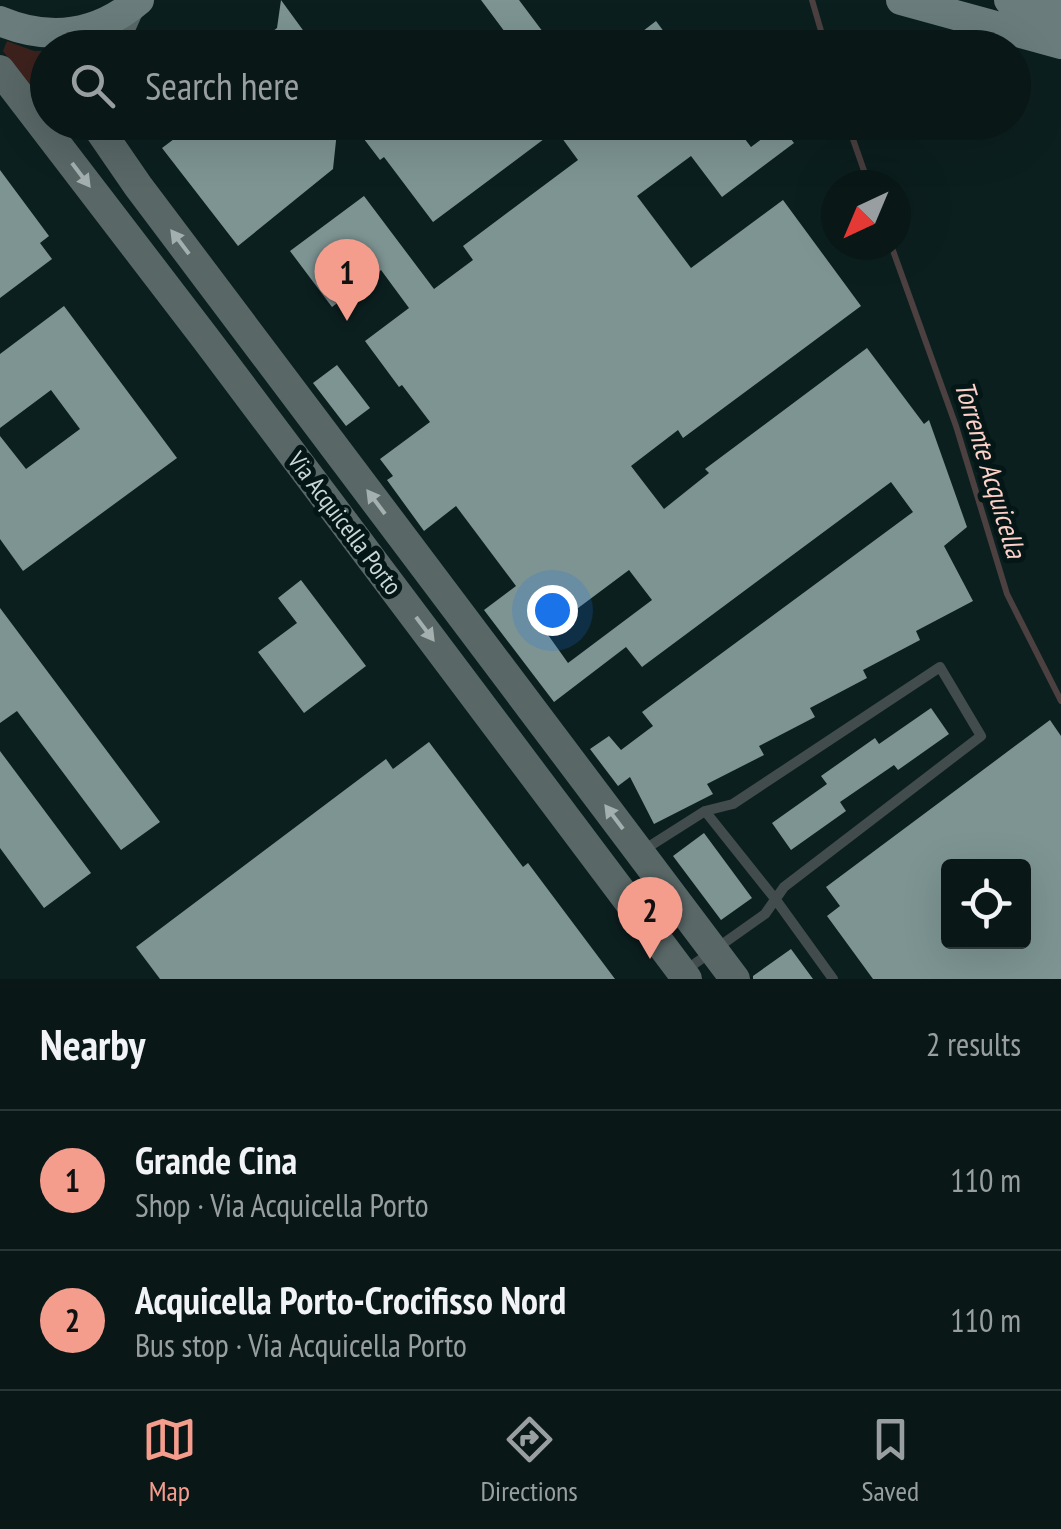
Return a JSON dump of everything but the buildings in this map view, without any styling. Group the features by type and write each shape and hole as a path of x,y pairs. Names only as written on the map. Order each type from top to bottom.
{"main road":[{"path":"900,0 1010,30"},
{"path":"1009,0 1061,15"},
{"path":"80,30 96,27 136,2"},
{"path":"121,30 136,2"},
{"path":"0,22 32,30"},
{"path":"1031,36 1061,44"},
{"name":"Via Acquicella Porto","path":"0,70 30,109"},
{"name":"Via Acquicella Porto","path":"54,140 685,976"},
{"name":"Via Acquicella Porto","path":"105,140 735,979"},
{"path":"206,338 236,316"},
{"path":"310,477 340,455"},
{"path":"480,703 510,681"},
{"path":"536,776 566,754"}],"lane":[{"path":"640,852 705,811 733,804 940,667 982,736 784,888 765,914 685,976"},
{"path":"705,811 833,979"}],"shaded area":[{"path":"7,41 30,50 30,87 3,51"}],"waterway":[{"name":"Torrente Acquicella","path":"812,0 821,30"},
{"name":"Torrente Acquicella","path":"853,140 864,170"},
{"name":"Torrente Acquicella","path":"896,260 956,426 1007,594 1061,701"}],"place":[{"name":"Grande Cina","path":"347,321"},
{"name":"Acquicella Porto-Crocifisso Nord","path":"650,959"}]}
